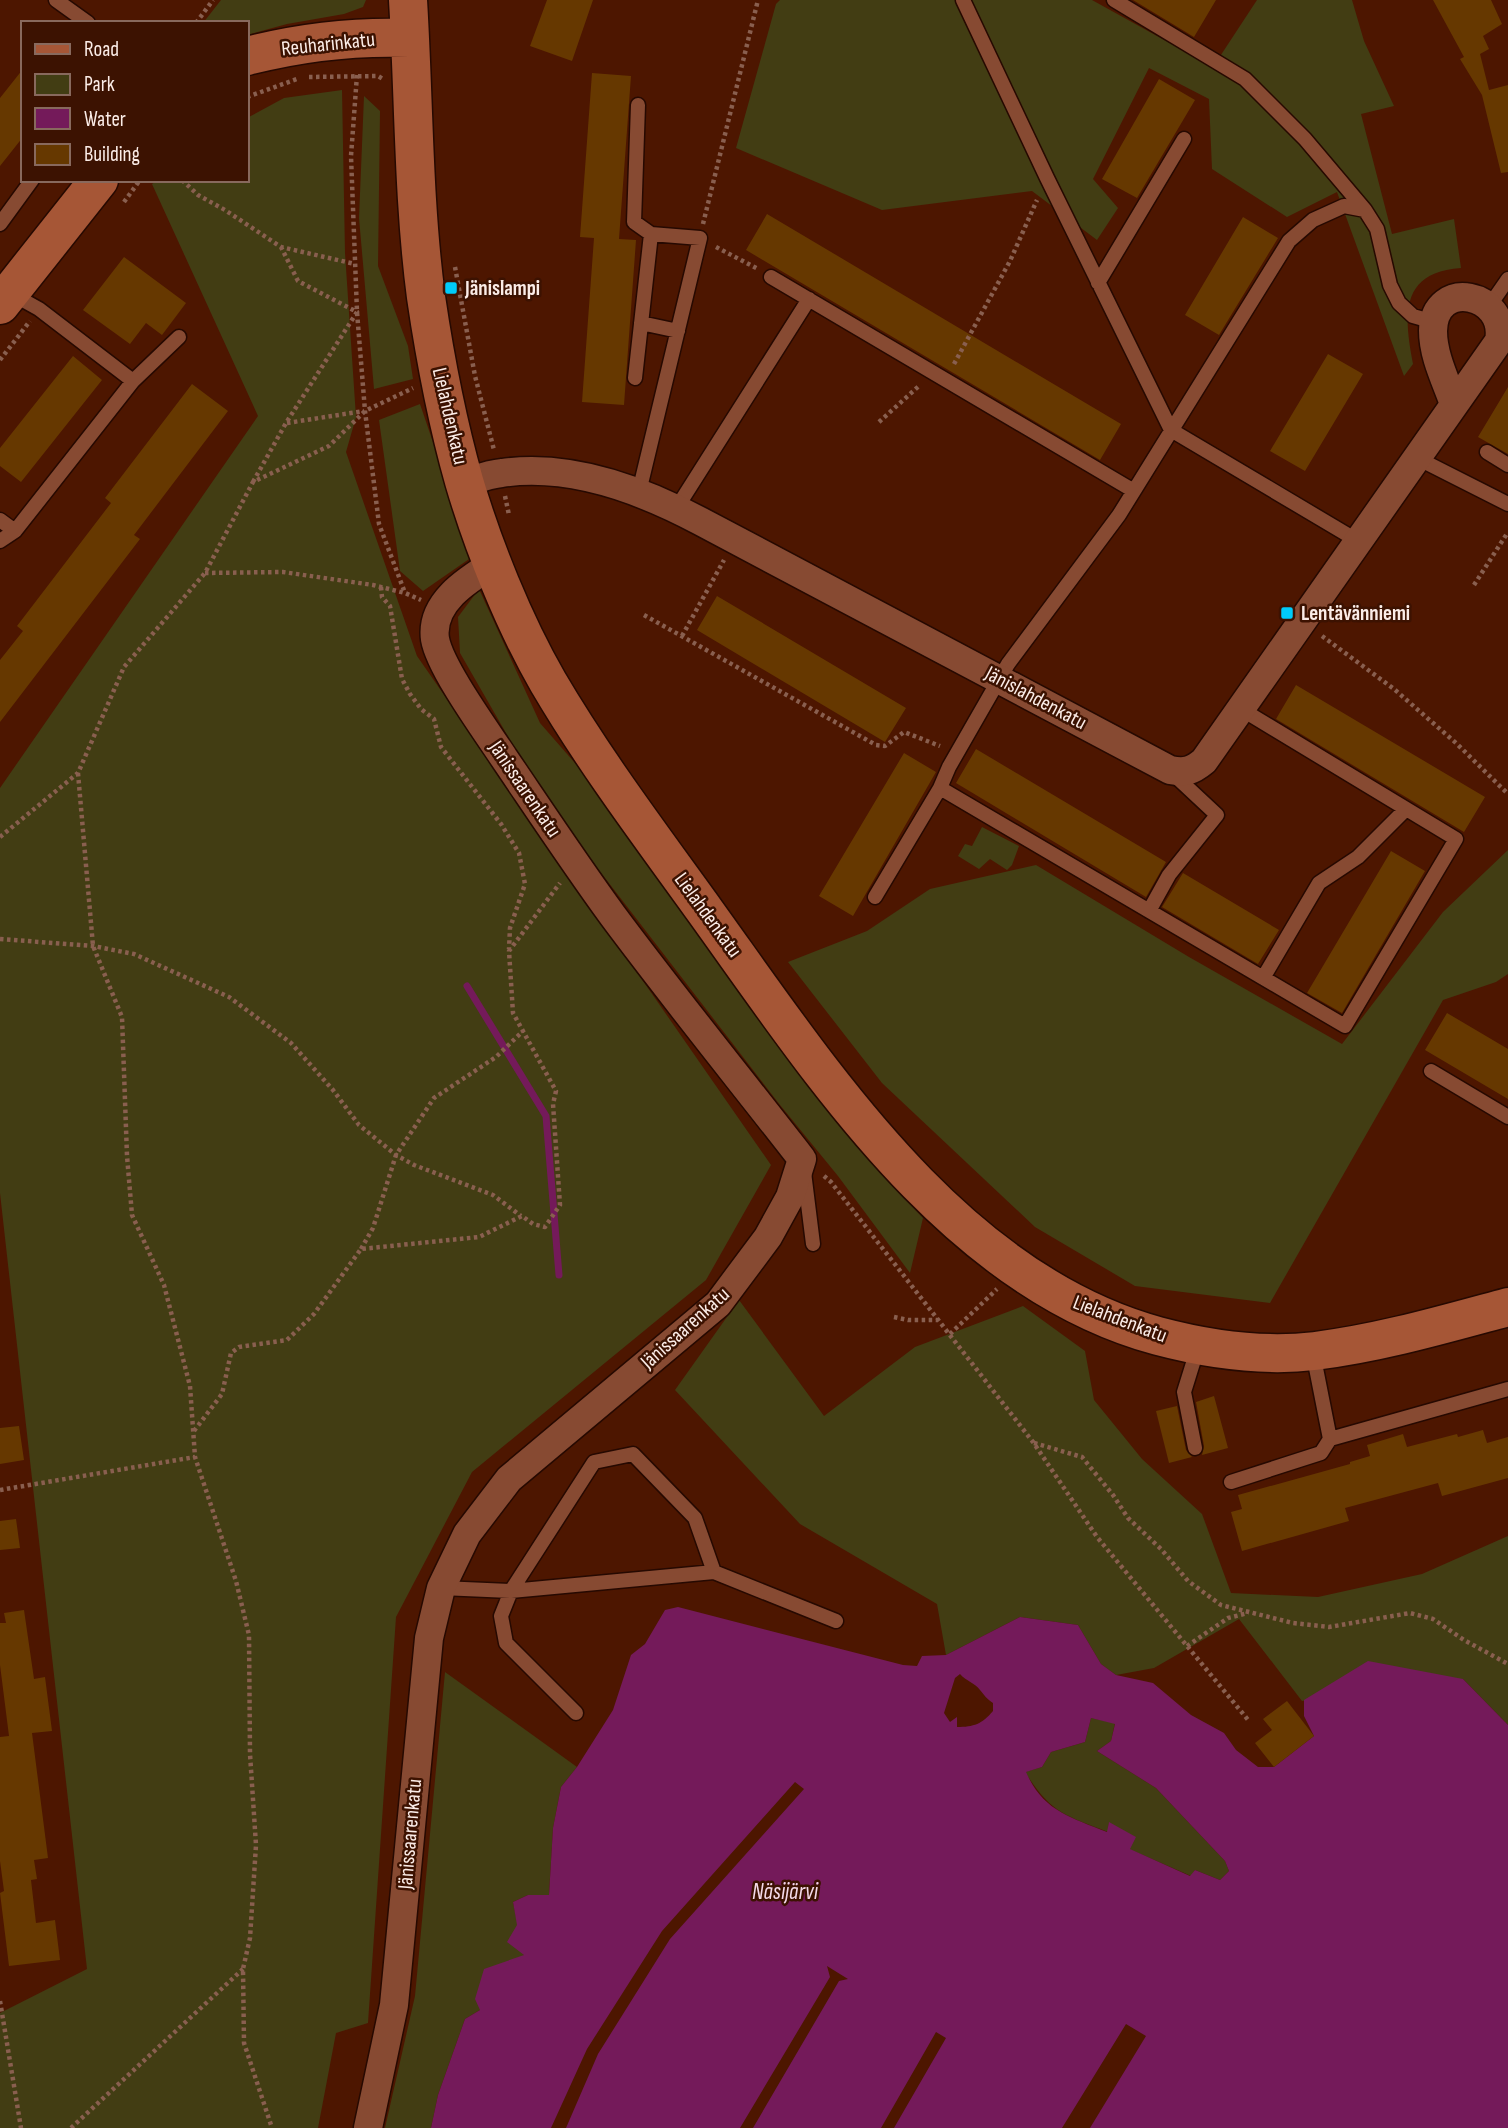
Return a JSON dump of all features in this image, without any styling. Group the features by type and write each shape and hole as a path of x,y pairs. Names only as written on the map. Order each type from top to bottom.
{"street":[{"name":"Lielahdenkatu","path":"408,0 426,294 441,382 482,478 493,564 546,678 588,746 779,1014 876,1139 934,1201 1018,1269 1063,1297 1106,1317 1156,1335 1199,1345 1261,1353 1312,1351 1403,1335 1508,1307"},
{"name":"Reuharinkatu","path":"248,57 315,41 410,38"},
{"path":"3,295 97,182"},
{"path":"1170,770 1194,770 1204,761 1499,341 1502,333 1499,308 1468,296 1457,298 1443,307 1434,322 1437,356 1454,404"},
{"name":"Jänislahdenkatu","path":"482,478 540,471 558,472 639,492 677,509 1170,770"},
{"path":"441,610 451,594 466,580 493,564"},
{"name":"Jänissaarenkatu","path":"368,2128 394,2006 429,1638 441,1588 467,1534 509,1479 718,1304 768,1237 790,1197 802,1159 614,917 472,710 439,653 435,637 436,622 441,610"}],"lane":[{"path":"56,0 85,21"},
{"path":"963,0 1171,430 1358,541"},
{"path":"1115,0 1245,79 1306,139 1365,210 1377,229 1390,285 1399,303 1413,316 1434,322"},
{"path":"638,104 634,222 651,234 700,238 639,492"},
{"path":"1098,283 1184,139"},
{"path":"0,224 31,182"},
{"path":"875,897 940,788 999,678 1134,491 1289,241 1313,219 1344,206 1365,210"},
{"path":"635,378 651,234"},
{"path":"771,277 1134,491"},
{"path":"1499,308 1508,279"},
{"path":"3,295 38,309 133,381"},
{"path":"677,509 809,299"},
{"path":"641,323 678,331"},
{"path":"0,541 15,531 133,381 180,337"},
{"path":"1488,452 1508,465"},
{"path":"1417,458 1508,504"},
{"path":"0,520 15,531"},
{"path":"940,788 1345,1026 1456,839 1241,709"},
{"path":"1149,911 1168,875 1217,815 1170,770"},
{"path":"1263,978 1319,883 1358,857 1406,809"},
{"path":"1431,1071 1508,1117"},
{"path":"802,1159 813,1244"},
{"path":"1195,1448 1184,1392 1199,1345"},
{"path":"1231,1482 1321,1453 1330,1438 1312,1351"},
{"path":"1330,1438 1508,1389"},
{"path":"576,1713 506,1643 501,1616 511,1591 594,1462 633,1454 695,1518 714,1572"},
{"path":"441,1588 511,1591 714,1572 836,1621"}],"path":[{"path":"198,21 214,0"},
{"path":"758,0 700,238 771,277"},
{"path":"357,75 351,156 357,312 365,411 379,524 405,593"},
{"path":"248,97 303,77 378,76 389,84 412,83"},
{"path":"879,422 939,376 1010,261 1047,178"},
{"path":"184,182 198,195 225,209 281,247 355,264"},
{"path":"281,247 298,281 357,312"},
{"path":"453,257 475,376 482,478 510,518"},
{"path":"0,837 78,773 124,667 205,573 286,423 357,312"},
{"path":"286,423 365,411 420,385"},
{"path":"253,482 329,446 365,411"},
{"path":"1474,585 1508,532"},
{"path":"682,636 727,556"},
{"path":"205,573 283,572 381,587 405,593 441,610"},
{"path":"0,939 93,946 134,954 229,997 292,1043 359,1125 396,1155 414,1165 493,1195 533,1224 545,1227 560,1205 553,1104 556,1091 513,1013 510,928 525,884 519,853 501,824 441,747 433,719 421,709 402,679 390,606 382,597 381,587"},
{"path":"644,615 876,745 885,746 904,732 957,753"},
{"path":"1302,621 1394,689 1456,743 1508,794"},
{"path":"78,773 93,946 122,1017 132,1215 164,1285 190,1386 195,1457 236,1581 249,1635 250,1754 256,1845 250,1938 243,1969 244,2043 272,2128"},
{"path":"509,951 552,896 574,862"},
{"path":"193,1431 222,1394 231,1353 239,1347 288,1340 314,1314 373,1228 396,1155 434,1098 496,1057 523,1031"},
{"path":"802,1159 831,1182 1033,1442 1097,1537 1249,1721"},
{"path":"361,1249 479,1237 522,1216"},
{"path":"950,1334 1018,1269"},
{"path":"894,1317 939,1320"},
{"path":"1033,1442 1082,1457 1128,1518 1161,1549 1188,1581 1222,1605 1293,1623 1329,1627 1410,1614 1433,1619 1508,1664"},
{"path":"0,1489 195,1457"},
{"path":"1187,1646 1228,1618 1252,1612"},
{"path":"71,2128 243,1969"},
{"path":"0,2001 22,2128"}],"green space":[{"path":"221,0 366,0 363,7 344,14 287,24 248,35 248,21 205,21"},
{"path":"780,0 1092,0 1213,67 1257,0 1352,0 1364,41 1394,106 1361,114 1392,234 1454,219 1461,268 1441,271 1426,278 1416,288 1410,300 1408,314 1413,364 1404,376 1337,192 1287,217 1212,169 1209,99 1149,68 1093,179 1118,208 1097,240 1032,191 882,210 736,148 776,4"},
{"path":"342,90 345,253 356,417 346,452 417,656 771,1165 706,1280 472,1472 396,1617 368,2023 336,2033 318,2128 0,2128 0,2013 87,1969 0,1193 0,788 258,416 152,184 248,182 248,117 284,98"},
{"path":"364,96 380,111 378,266 408,346 413,379 374,389 359,218"},
{"path":"420,404 472,557 423,591 400,571 379,420"},
{"path":"479,589 540,723 595,786 859,1149 923,1218 910,1273 838,1176 588,856 518,754 460,653 458,617"},
{"path":"982,827 1019,846 1012,865 1007,870 990,859 979,869 958,856 965,844 972,846"},
{"path":"1508,850 1508,974 1496,982 1443,1000 1270,1303 1135,1286 1035,1227 882,1083 788,962 867,931 930,889 1036,865 1189,957 1342,1044 1443,912"},
{"path":"739,1300 824,1416 915,1347 1023,1306 1085,1351 1094,1400 1142,1459 1202,1514 1231,1593 1318,1597 1422,1574 1508,1536 1508,1725 1463,1679 1302,1701 1239,1619 1154,1668 1116,1675 1101,1664 1078,1625 1020,1617 946,1655 937,1604 800,1524 675,1390"},
{"path":"445,1672 577,1767 561,1787 553,1828 549,1895 528,1895 513,1902 524,1955 480,2010 465,2019 438,2095 431,2128 385,2128 415,1996"},
{"path":"1091,1718 1115,1723 1111,1741 1097,1751 1156,1788 1225,1861 1229,1871 1220,1880 1195,1870 1191,1876 1129,1849 1135,1837 1109,1823 1108,1832 1069,1816 1051,1805 1034,1786 1025,1772 1042,1767 1051,1752 1085,1742"}],"water":[{"name":"Näsijärvi","path":"678,1607 903,1665 917,1666 922,1656 946,1655 1020,1617 1078,1625 1101,1664 1116,1675 1153,1683 1191,1715 1224,1733 1236,1750 1258,1767 1274,1767 1314,1736 1304,1716 1304,1700 1368,1661 1463,1679 1508,1725 1508,2128 431,2128 438,2095 465,2019 480,2010 475,1999 484,1969 524,1955 507,1942 517,1925 513,1902 528,1895 549,1895 553,1828 561,1787 613,1710 631,1655 645,1644 665,1610","holes":["960,1674 993,1703 993,1711 977,1724 957,1727 957,1717 950,1722 944,1713 955,1678","1091,1718 1115,1724 1111,1741 1097,1751 1156,1788 1225,1861 1229,1871 1220,1880 1195,1870 1190,1876 1130,1849 1136,1837 1109,1822 1107,1832 1081,1822 1059,1811 1041,1796 1026,1772 1042,1767 1051,1752 1085,1742"]}],"pier":[{"path":"795,1782 804,1789 670,1939 598,2054 566,2128 551,2128 587,2049 662,1931"},
{"path":"827,1966 848,1979 839,1981 753,2128 740,2128 830,1977"},
{"path":"1126,2024 1146,2036 1090,2128 1062,2128"},
{"path":"936,2032 946,2038 894,2128 881,2128"}],"building":[{"path":"547,0 593,0 572,61 530,46"},
{"path":"1133,0 1216,0 1194,37"},
{"path":"1433,0 1491,0 1502,24 1483,36 1489,49 1480,54 1489,90 1508,85 1508,172 1501,173 1482,95 1460,59 1464,57"},
{"path":"21,72 21,140 0,166 0,98"},
{"path":"592,73 631,76 619,239 636,240 624,405 582,402 594,238 580,237"},
{"path":"1159,79 1195,100 1137,198 1102,179"},
{"path":"767,214 1121,424 1100,460 746,250"},
{"path":"1243,217 1278,238 1219,335 1185,315"},
{"path":"124,257 186,303 162,335 146,323 130,344 83,310"},
{"path":"1328,354 1363,374 1305,471 1270,451"},
{"path":"73,356 102,380 21,482 0,466 0,448"},
{"path":"192,384 228,411 134,535 140,539 0,722 0,660 23,631 17,626 111,503 105,498"},
{"path":"1508,387 1508,454 1478,437"},
{"path":"717,596 906,708 885,742 697,630"},
{"path":"1296,685 1485,797 1464,832 1276,719"},
{"path":"976,749 1166,862 1146,897 956,783"},
{"path":"904,753 936,772 853,916 819,896"},
{"path":"1391,851 1425,871 1342,1013 1307,993"},
{"path":"1183,873 1279,930 1258,964 1162,907"},
{"path":"1447,1013 1508,1049 1508,1099 1425,1050"},
{"path":"1214,1396 1228,1448 1202,1455 1204,1446 1196,1402"},
{"path":"1177,1406 1186,1450 1192,1457 1169,1463 1156,1411"},
{"path":"19,1426 24,1460 0,1464 0,1428"},
{"path":"1483,1430 1487,1443 1508,1437 1508,1478 1442,1496 1438,1483 1345,1508 1349,1521 1242,1551 1231,1512 1242,1509 1238,1495 1350,1464 1370,1456 1367,1445 1403,1434 1407,1447"},
{"path":"16,1519 20,1548 0,1550 0,1521"},
{"path":"24,1610 34,1679 45,1677 52,1731 32,1733 48,1858 34,1860 37,1879 31,1880 36,1923 55,1920 60,1960 9,1966 0,1893 4,1891 0,1861 0,1737 9,1736 0,1665 0,1623 6,1623 4,1613"},
{"path":"1287,1701 1314,1736 1274,1767 1255,1743 1272,1730 1263,1719"}],"waterway":[{"path":"467,986 546,1116 559,1275"}],"place":[{"name":"Jänislampi","path":"451,288"},
{"name":"Lentävänniemi","path":"1287,613"}]}
